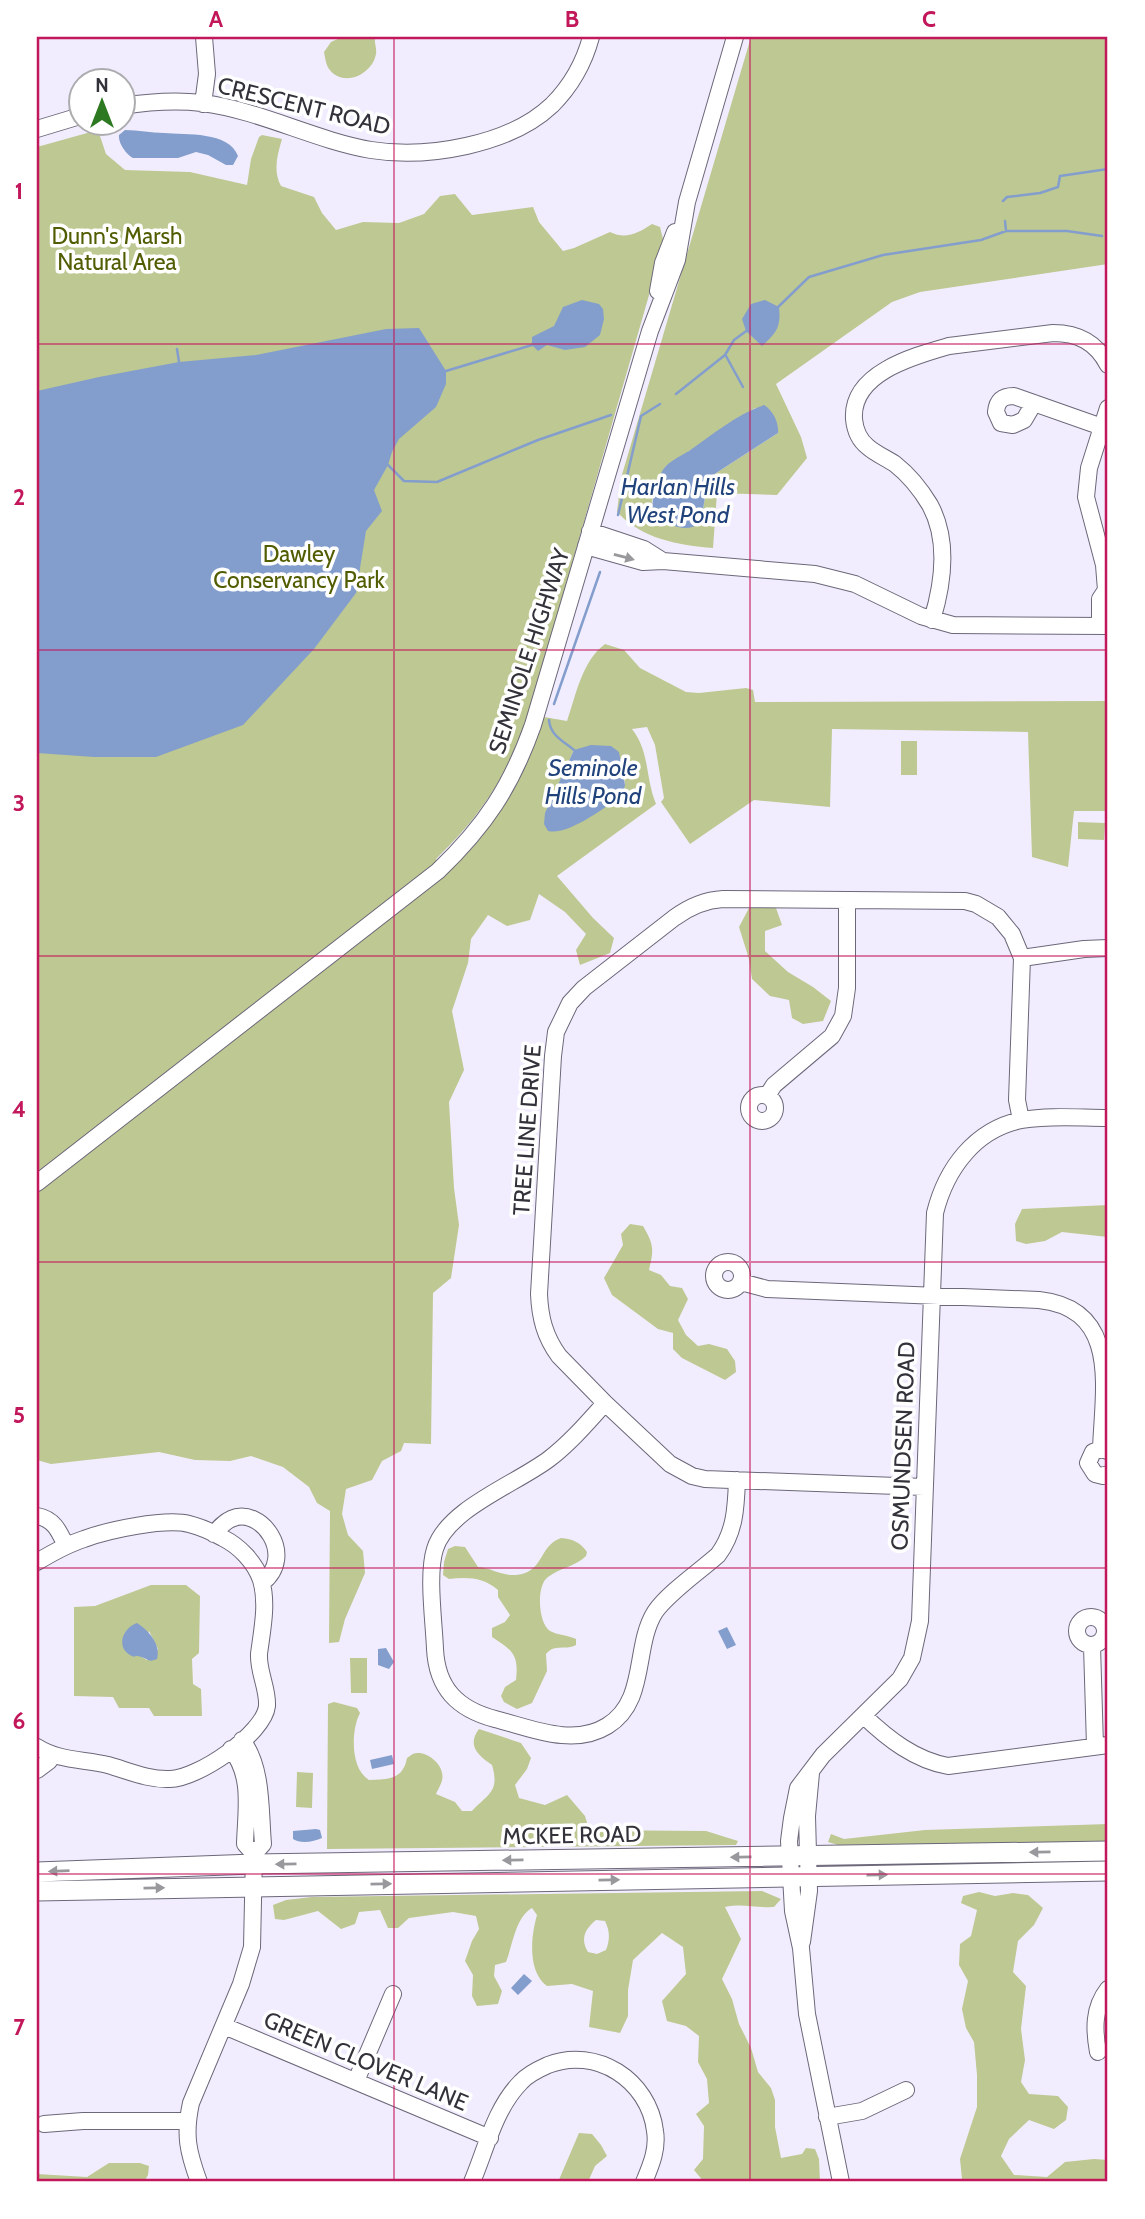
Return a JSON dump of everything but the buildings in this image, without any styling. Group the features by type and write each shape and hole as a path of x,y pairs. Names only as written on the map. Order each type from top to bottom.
{"main road":[{"name":"MCKEE ROAD","path":"37,1891 254,1870 1108,1851"},
{"name":"MCKEE ROAD","path":"37,1871 254,1870 799,1877 1108,1871"}],"street":[{"path":"203,103 207,74 204,37"},
{"name":"CRESCENT ROAD","path":"136,105 203,103 372,150 408,153 451,149 482,142 513,130 530,122 550,106 576,74 591,37"},
{"name":"SEMINOLE HIGHWAY","path":"37,1183 438,871 473,837 510,780 523,752 588,538 650,331 663,263 687,202 735,37"},
{"path":"37,129 66,120"},
{"path":"927,618 939,579 942,546 937,524 920,489 894,464 867,447 861,440 857,433 854,410 860,392 888,369 934,350 1053,332 1083,338 1095,346 1108,365"},
{"path":"1034,404 1102,427"},
{"path":"588,538 644,549 663,561 838,578 927,618 953,625 1104,626 1100,599 1107,592 1104,565 1086,498 1089,468 1108,408"},
{"name":"TREE LINE DRIVE","path":"924,1487 705,1479 680,1470 660,1455 567,1365 551,1346 540,1311 556,1032 565,1011 584,988 680,914 701,903 723,899 951,899 976,904 1006,925 1022,958 1017,1100 1021,1121"},
{"path":"767,1096 774,1085 832,1036 843,1016 847,988 846,900"},
{"path":"1022,958 1084,948 1108,948"},
{"name":"OSMUNDSEN ROAD","path":"841,2182 807,2014 801,1948 807,1915 799,1877 789,1856 789,1837 796,1795 823,1755 900,1679 912,1658 918,1636 935,1213 949,1174 959,1159 979,1141 1000,1128 1021,1121 1049,1118 1108,1118"},
{"path":"741,1282 767,1289 1054,1302 1067,1307 1087,1322 1096,1334 1102,1354 1105,1450 1090,1455 1089,1468 1099,1476 1108,1474"},
{"path":"606,1403 553,1456 461,1514 439,1538 432,1568 437,1668 446,1689 464,1706 486,1717 567,1736 597,1731 613,1722 633,1694 646,1633 657,1609 718,1555 730,1535 734,1522 737,1480"},
{"path":"37,1516 48,1519 55,1525 66,1546"},
{"path":"214,1534 228,1520 241,1516 252,1519 271,1535 275,1542 277,1561 273,1573 262,1583"},
{"path":"37,1562 87,1538 156,1523 187,1523 229,1541 244,1553 262,1583 264,1616 259,1660 267,1706 260,1723 237,1744 200,1770 173,1779 141,1776 106,1765 72,1760 52,1755 37,1747"},
{"path":"864,1716 915,1756 930,1763 948,1766 1102,1745 1092,1646"},
{"path":"200,2182 188,2151 187,2121 191,2103 241,1984 252,1947 254,1870 263,1844 256,1771 251,1752 237,1744"},
{"path":"37,1770 49,1761 52,1755"},
{"name":"OSMUNDSEN ROAD","path":"799,1877 809,1856 807,1816 811,1773"},
{"path":"1098,2052 1095,2023 1097,2010 1108,1989"},
{"path":"356,2081 393,1994"},
{"name":"GREEN CLOVER LANE","path":"223,2026 490,2138"},
{"path":"472,2182 510,2094 523,2079 554,2063 581,2060 596,2062 622,2074 647,2103 655,2130 656,2147 644,2182"},
{"path":"827,2118 862,2111 906,2090"},
{"path":"44,2124 83,2121 187,2121"}],"green space":[{"path":"342,37 375,37 376,52 373,61 363,73 342,78 329,69 324,52 331,42"},
{"path":"751,37 1108,37 1108,264 920,292 892,302 776,384 801,437 807,458 777,495 717,493 713,548 661,539 627,521 617,512 621,478","holes":["755,408 778,433 713,475 705,497 701,522 668,523 654,518 652,501 665,467"]},
{"name":"Dawley Conservancy Park","path":"262,135 282,139 276,169 281,186 314,197 322,213 336,230 363,222 399,223 424,214 440,196 455,194 472,215 533,207 539,222 563,251 610,232 627,235 637,233 652,224 660,227 664,243 527,720 510,761 490,795 466,827 436,859 446,872 479,840 516,781 544,717 567,721 585,669 605,644 624,650 640,668 686,692 746,688 753,690 755,702 1108,701 1108,811 1074,811 1068,867 1032,857 1028,732 832,729 830,807 754,800 690,844 661,802 664,798 655,745 647,727 632,729 645,756 656,804 557,876 614,938 610,953 580,965 576,950 586,934 565,912 539,894 530,920 507,926 488,915 471,939 468,963 452,1011 464,1070 449,1102 459,1225 451,1278 433,1293 431,1444 404,1443 401,1451 382,1461 372,1480 346,1489 342,1514 348,1535 363,1551 365,1573 345,1619 339,1642 329,1643 330,1511 317,1503 309,1487 283,1467 251,1456 230,1461 195,1460 159,1452 51,1464 37,1460 37,147 76,136 100,136 106,154 125,170 190,172 247,185 251,159 259,137","holes":["574,750 622,759 625,785 560,781"]},
{"path":"901,741 917,741 917,775 901,775"},
{"path":"1078,822 1105,823 1104,840 1078,839"},
{"path":"749,908 776,908 782,925 765,931 765,951 788,972 831,1001 823,1021 803,1024 792,1018 789,1000 770,996 752,979 739,927"},
{"path":"1108,1205 1108,1237 1062,1232 1045,1241 1026,1244 1016,1241 1015,1224 1022,1209"},
{"path":"630,1224 643,1226 649,1238 652,1252 649,1270 661,1275 670,1286 682,1288 688,1299 678,1320 686,1335 698,1346 709,1344 727,1349 735,1361 736,1372 725,1380 682,1358 673,1349 673,1333 658,1329 612,1295 604,1278 623,1245 621,1234"},
{"path":"561,1538 579,1543 587,1552 586,1556 544,1581 540,1595 541,1613 550,1631 576,1639 576,1645 553,1649 546,1654 547,1671 532,1703 517,1709 504,1702 501,1696 505,1687 516,1680 517,1671 513,1654 492,1637 492,1628 505,1622 510,1615 498,1597 498,1590 475,1579 449,1579 443,1575 444,1562 448,1549 455,1546 465,1547 478,1567 516,1575 532,1569 548,1547"},
{"path":"151,1585 186,1585 200,1596 199,1653 192,1659 193,1684 201,1689 202,1716 154,1716 149,1708 119,1708 113,1697 74,1696 74,1607 95,1606","holes":["149,1631 158,1649 147,1660 140,1656"]},
{"path":"350,1658 367,1658 367,1693 351,1693"},
{"path":"334,1702 357,1708 360,1713 355,1729 355,1758 363,1775 369,1780 394,1777 402,1771 407,1758 416,1753 425,1754 441,1769 441,1784 436,1794 455,1802 462,1811 472,1811 491,1792 494,1781 492,1765 475,1749 475,1735 479,1729 521,1743 531,1758 527,1769 515,1785 519,1798 545,1805 567,1795 585,1816 588,1826 585,1830 706,1831 738,1841 736,1845 327,1849 328,1704"},
{"path":"297,1772 313,1773 312,1808 296,1807"},
{"path":"1108,1824 1108,1842 838,1845 828,1842 831,1834 844,1839 925,1830"},
{"path":"762,1891 781,1899 774,1907 725,1907 741,1939 722,1979 751,2048 758,2072 771,2088 775,2100 775,2127 781,2158 802,2154 806,2148 815,2149 819,2159 820,2182 704,2182 694,2170 703,2159 704,2126 696,2114 709,2103 707,2079 698,2062 699,2036 686,2026 667,2021 662,2001 686,1974 683,1947 662,1933 633,1960 628,1990 628,2016 620,2033 589,2027 593,1991 572,1984 547,1986 541,1980 533,1962 533,1933 537,1915 532,1908 518,1925 506,1962 495,1965 494,1976 502,1991 498,2004 477,2006 472,1996 473,1975 465,1961 479,1929 476,1916 453,1912 409,1918 398,1928 388,1928 380,1910 359,1912 355,1924 341,1929 318,1911 284,1920 275,1919 273,1905 286,1900 312,1897","holes":["596,1920 605,1921 609,1936 606,1950 597,1954 588,1952 584,1939 589,1927"]},
{"path":"979,1892 995,1896 1013,1893 1028,1895 1043,1908 1034,1925 1018,1941 1013,1972 1026,1986 1021,2029 1025,2060 1021,2082 1029,2094 1058,2096 1068,2107 1066,2120 1054,2129 1029,2120 1009,2139 1001,2156 1014,2175 1047,2177 1065,2162 1108,2160 1108,2182 960,2182 960,2159 977,2107 974,2042 966,2028 962,2009 968,1981 959,1965 960,1944 971,1936 977,1910 961,1903 963,1896"},
{"path":"579,2133 592,2134 607,2156 595,2166 588,2182 558,2182"},
{"path":"109,2163 140,2163 149,2166 148,2175 144,2182 37,2182 37,2174 87,2177"}],"water":[{"path":"136,131 206,136 226,142 238,156 233,165 226,165 196,152 178,158 133,158 125,151 119,136 136,136"},
{"path":"582,300 599,304 603,309 604,319 600,335 585,347 565,350 547,345 538,351 532,345 532,337 554,326 563,307"},
{"path":"765,300 779,307 779,320 774,333 762,346 746,331 742,319 751,304"},
{"path":"419,328 446,371 446,384 436,407 399,439 392,452 374,490 382,511 366,531 356,593 314,649 243,725 156,757 37,753 37,391 179,362 256,355 386,329"},
{"name":"Harlan Hills West Pond","path":"764,405 775,417 778,433 713,475 705,497 701,522 684,528 654,518 652,506 655,491 666,466 734,419"},
{"name":"Seminole Hills Pond","path":"591,745 611,746 619,752 625,785 622,796 576,825 548,831 544,824 545,813 574,750"},
{"path":"137,1623 153,1638 158,1653 157,1659 150,1661 125,1651 123,1637 128,1628"},
{"path":"727,1627 736,1645 727,1649 718,1631"},
{"path":"386,1648 394,1662 389,1669 378,1665 378,1649"},
{"path":"392,1755 394,1764 372,1769 370,1760"},
{"path":"320,1830 322,1838 307,1842 293,1839 293,1831"},
{"path":"524,1974 532,1981 518,1995 511,1988"}],"waterway":[{"path":"1003,201 1007,197 1040,193 1058,187 1060,176 1108,169"},
{"path":"776,309 809,277 883,255 981,240 1006,231 1005,221"},
{"path":"1006,231 1067,231 1102,236"},
{"path":"676,394 725,355 734,340 749,329"},
{"path":"446,371 532,345"},
{"path":"177,349 179,362"},
{"path":"726,356 743,387"},
{"path":"618,515 641,416 660,404"},
{"path":"388,465 404,481 437,482 538,440 611,415"},
{"path":"554,704 600,572"},
{"path":"549,720 554,734 574,750"}],"park label":[{"name":"Dunn's Marsh Natural Area","path":"117,249"}]}
